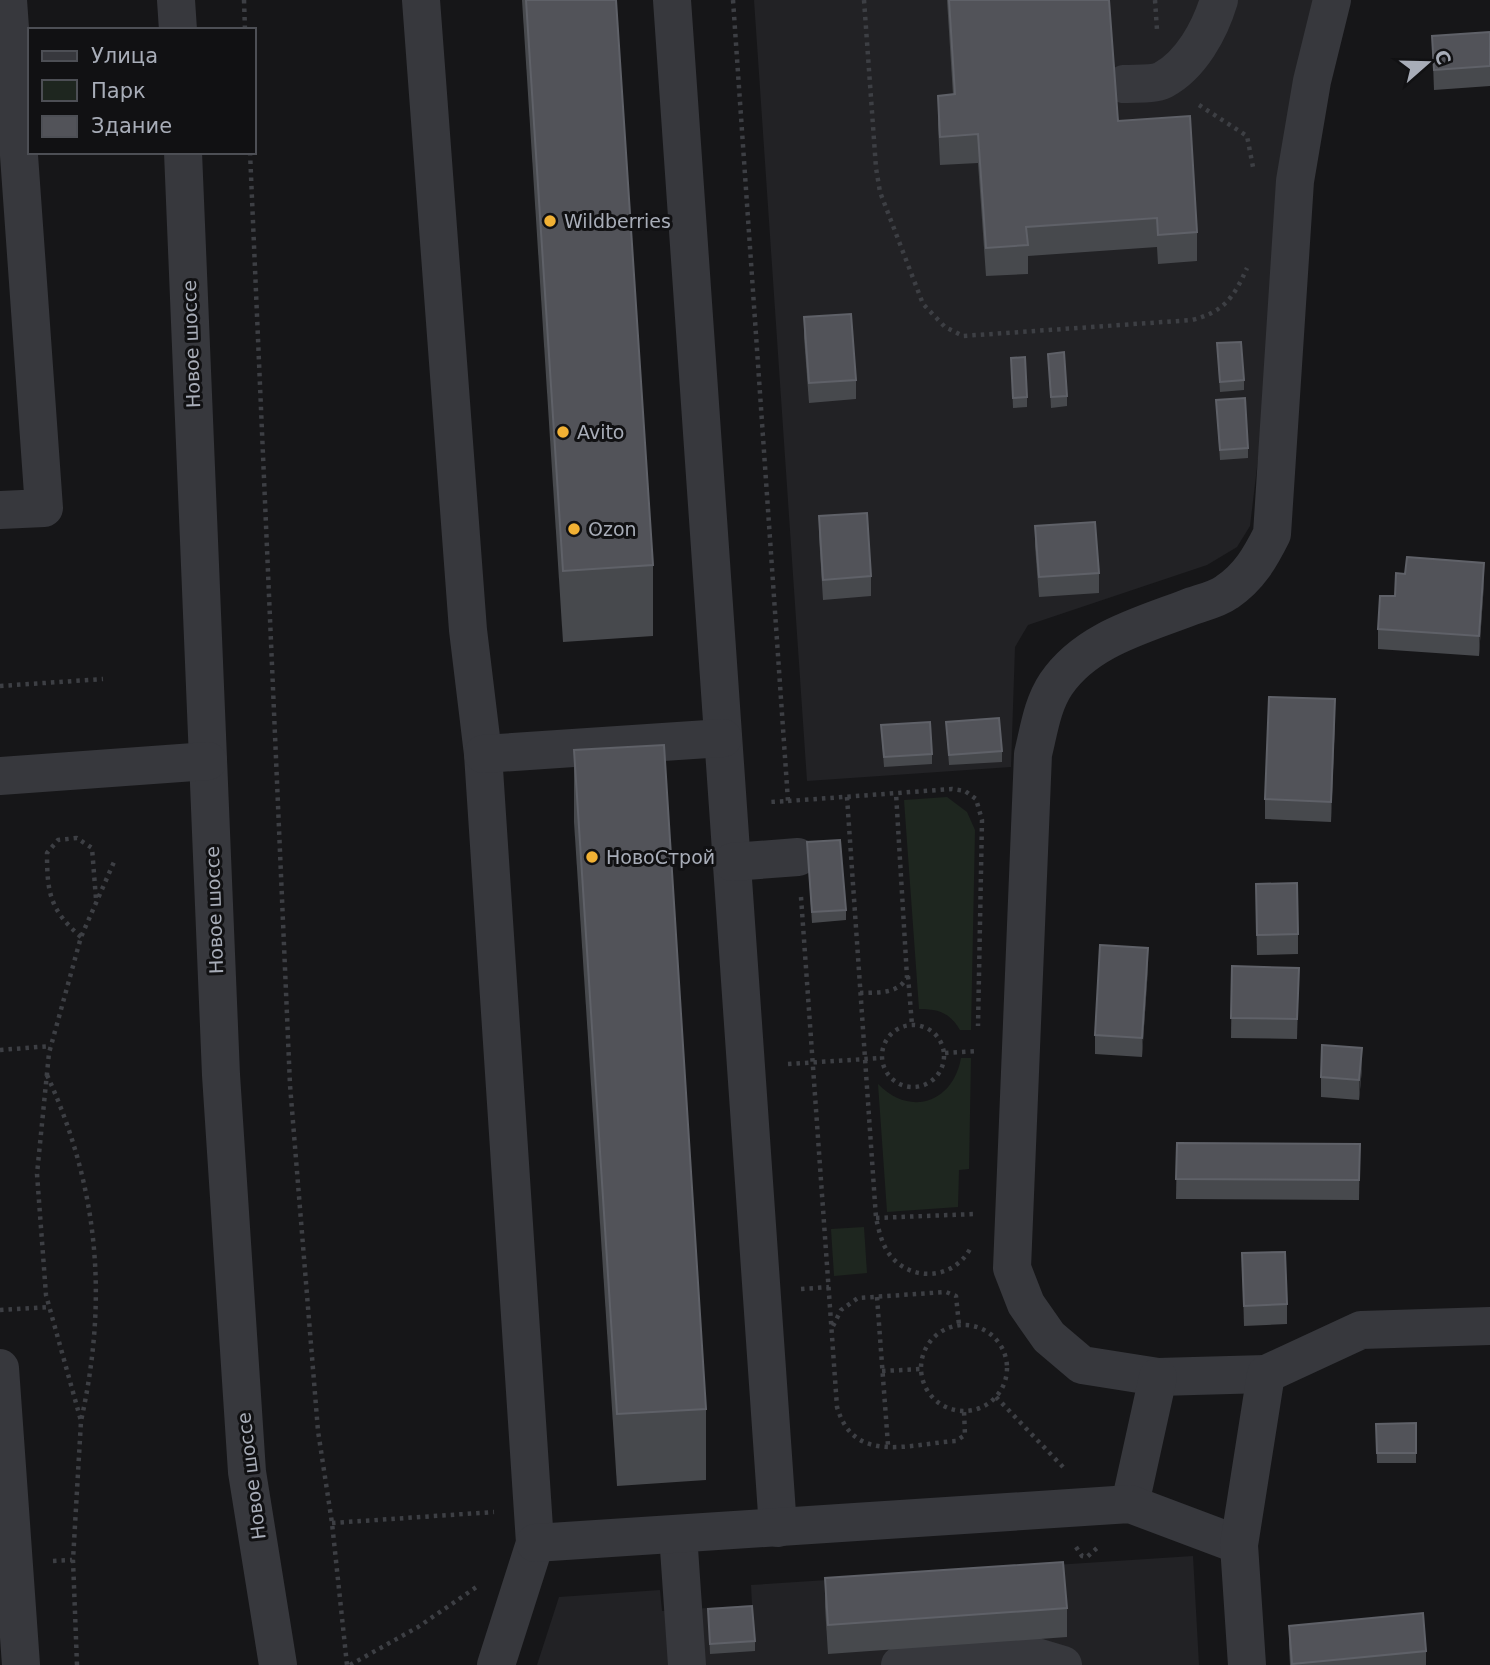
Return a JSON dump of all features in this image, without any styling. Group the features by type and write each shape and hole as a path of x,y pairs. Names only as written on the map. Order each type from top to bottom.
{"street":[{"path":"0,510 44,508 8,0"},
{"path":"176,0 178,28"},
{"path":"421,0 467,630 483,754 534,1526 496,1665"},
{"path":"672,0 778,1528"},
{"path":"1142,83 1196,49 1209,27 1219,0"},
{"path":"1332,0 1312,81 1295,181 1272,534 1260,559 1245,578 1224,594 1132,629 1091,648 1055,685 1043,709 1033,754 1012,1268 1026,1304 1049,1337 1082,1365 1158,1377 1266,1374 1361,1329 1490,1326"},
{"name":"Новое шоссе","path":"183,154 220,1075 247,1472 278,1665"},
{"path":"483,754 723,738"},
{"path":"0,776 208,761"},
{"path":"732,862 798,858"},
{"path":"0,1368 21,1665"},
{"path":"1247,1665 1239,1545 1266,1374"},
{"path":"1116,1505 1158,1377"},
{"path":"534,1526 678,1534 1116,1505 1239,1545"},
{"path":"678,1534 687,1665"},
{"path":"900,1665 1033,1656 1063,1665"}],"path":[{"path":"244,0 245,28"},
{"path":"733,0 788,801"},
{"path":"864,0 880,192 923,304 945,327 963,335 1192,320 1212,315 1226,306 1235,296 1249,264"},
{"path":"1142,83 1241,129 1247,136 1252,152 1254,177"},
{"path":"250,154 290,1085 318,1431 349,1665 418,1627 485,1581"},
{"path":"0,686 103,679"},
{"path":"728,804 952,789 965,791 976,799 982,820 977,1064"},
{"path":"896,793 912,1025"},
{"path":"847,797 876,1219 888,1254 899,1265 913,1272 929,1275 953,1267 966,1256 974,1242"},
{"path":"81,937 62,920 47,890 47,853 58,840 77,838 92,848 97,900"},
{"path":"798,858 837,1407 842,1425 858,1442 869,1447 956,1441 965,1434 964,1411"},
{"path":"81,1421 49,1307 37,1174 51,1046 81,937 114,862"},
{"path":"860,993 892,991 903,984 908,968"},
{"path":"912,1025 934,1032 945,1053 939,1074 921,1087 898,1085 883,1069 881,1058 883,1045 890,1035 900,1027 912,1025"},
{"path":"0,1050 51,1046"},
{"path":"945,1053 977,1051"},
{"path":"746,1067 881,1058"},
{"path":"47,1074 69,1123 90,1205 98,1289 92,1373 81,1421 72,1560 77,1665"},
{"path":"876,1219 974,1212 974,1222"},
{"path":"832,1329 841,1310 853,1300 952,1293 957,1302 959,1325"},
{"path":"877,1297 888,1445"},
{"path":"0,1310 49,1307"},
{"path":"959,1325 984,1330 1002,1348 1007,1365 1005,1382 996,1397 981,1407 964,1411 951,1409 929,1394 921,1369 922,1356 936,1335 959,1325"},
{"path":"882,1371 921,1369"},
{"path":"996,1397 1116,1505"},
{"path":"332,1523 534,1526"}],"shaded area":[{"path":"754,0 1313,0 1250,526 1237,547 1207,565 1028,625 1015,647 1011,767 807,781"},
{"path":"1193,1556 1199,1665 537,1665 559,1597 660,1590 662,1611 752,1605 751,1585"}],"green space":[{"path":"947,797 967,812 975,830 971,1030 960,1030 943,1013 919,1009 904,800"},
{"path":"961,1058 971,1058 969,1169 959,1170 958,1207 887,1212 878,1084 903,1100 928,1100 940,1095 949,1086"},
{"path":"864,1227 867,1273 834,1276 831,1229"}],"building":[{"path":"526,0 616,0 653,565 563,571"},
{"path":"949,0 1109,0 1118,121 1190,116 1197,232 1158,235 1157,218 1026,227 1028,245 986,248 978,134 940,137 938,96 955,94"},
{"path":"1490,32 1490,66 1434,70 1432,36"},
{"path":"851,314 856,380 809,383 804,317"},
{"path":"1241,342 1244,380 1220,382 1217,343"},
{"path":"1064,352 1067,396 1051,397 1048,354"},
{"path":"1025,357 1027,397 1013,398 1011,358"},
{"path":"1245,398 1248,448 1220,450 1216,400"},
{"path":"867,513 871,576 823,580 819,516"},
{"path":"1095,522 1099,573 1039,577 1035,526"},
{"path":"1407,557 1484,563 1479,636 1378,629 1380,596 1395,596 1396,573 1405,574"},
{"path":"1269,697 1335,699 1331,802 1265,799"},
{"path":"999,718 1002,751 949,755 946,722"},
{"path":"930,722 932,754 884,757 881,725"},
{"path":"664,745 706,1409 617,1414 574,750"},
{"path":"840,840 846,910 812,912 807,842"},
{"path":"1297,883 1298,934 1257,935 1256,884"},
{"path":"1100,945 1148,948 1142,1038 1095,1035"},
{"path":"1232,966 1299,968 1297,1019 1231,1018"},
{"path":"1322,1045 1362,1048 1359,1080 1321,1077"},
{"path":"1177,1143 1360,1144 1359,1180 1176,1179"},
{"path":"1285,1252 1287,1304 1244,1306 1242,1253"},
{"path":"1416,1423 1416,1453 1377,1453 1376,1424"},
{"path":"1063,1562 1067,1608 828,1625 825,1578"},
{"path":"752,1606 755,1641 710,1644 708,1609"},
{"path":"1423,1613 1426,1651 1292,1664 1289,1626"}],"place":[{"name":"Wildberries","path":"550,221"},
{"name":"Avito","path":"563,432"},
{"name":"Ozon","path":"574,529"},
{"name":"НовоСтрой","path":"592,857"}]}
